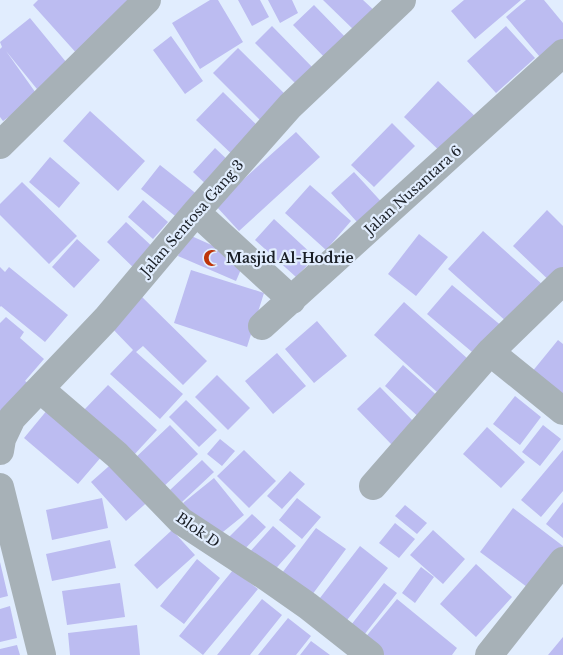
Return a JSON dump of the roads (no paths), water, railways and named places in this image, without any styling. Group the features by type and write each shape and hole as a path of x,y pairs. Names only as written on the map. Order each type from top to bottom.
{"street":[{"path":"0,145 147,0"},
{"name":"Jalan Sentosa Gang 3","path":"0,450 2,438 12,418 106,319 196,212 290,106 402,0"},
{"name":"Jalan Nusantara 6","path":"262,326 563,53"},
{"path":"196,212 292,300"},
{"path":"373,486 490,352 563,281"},
{"path":"490,352 563,411"},
{"name":"Blok D","path":"40,389 117,455 181,521 308,606 370,655"},
{"path":"0,487 42,655"},
{"path":"489,655 563,561"}],"place":[{"name":"Masjid Al-Hodrie","path":"212,258"}]}
